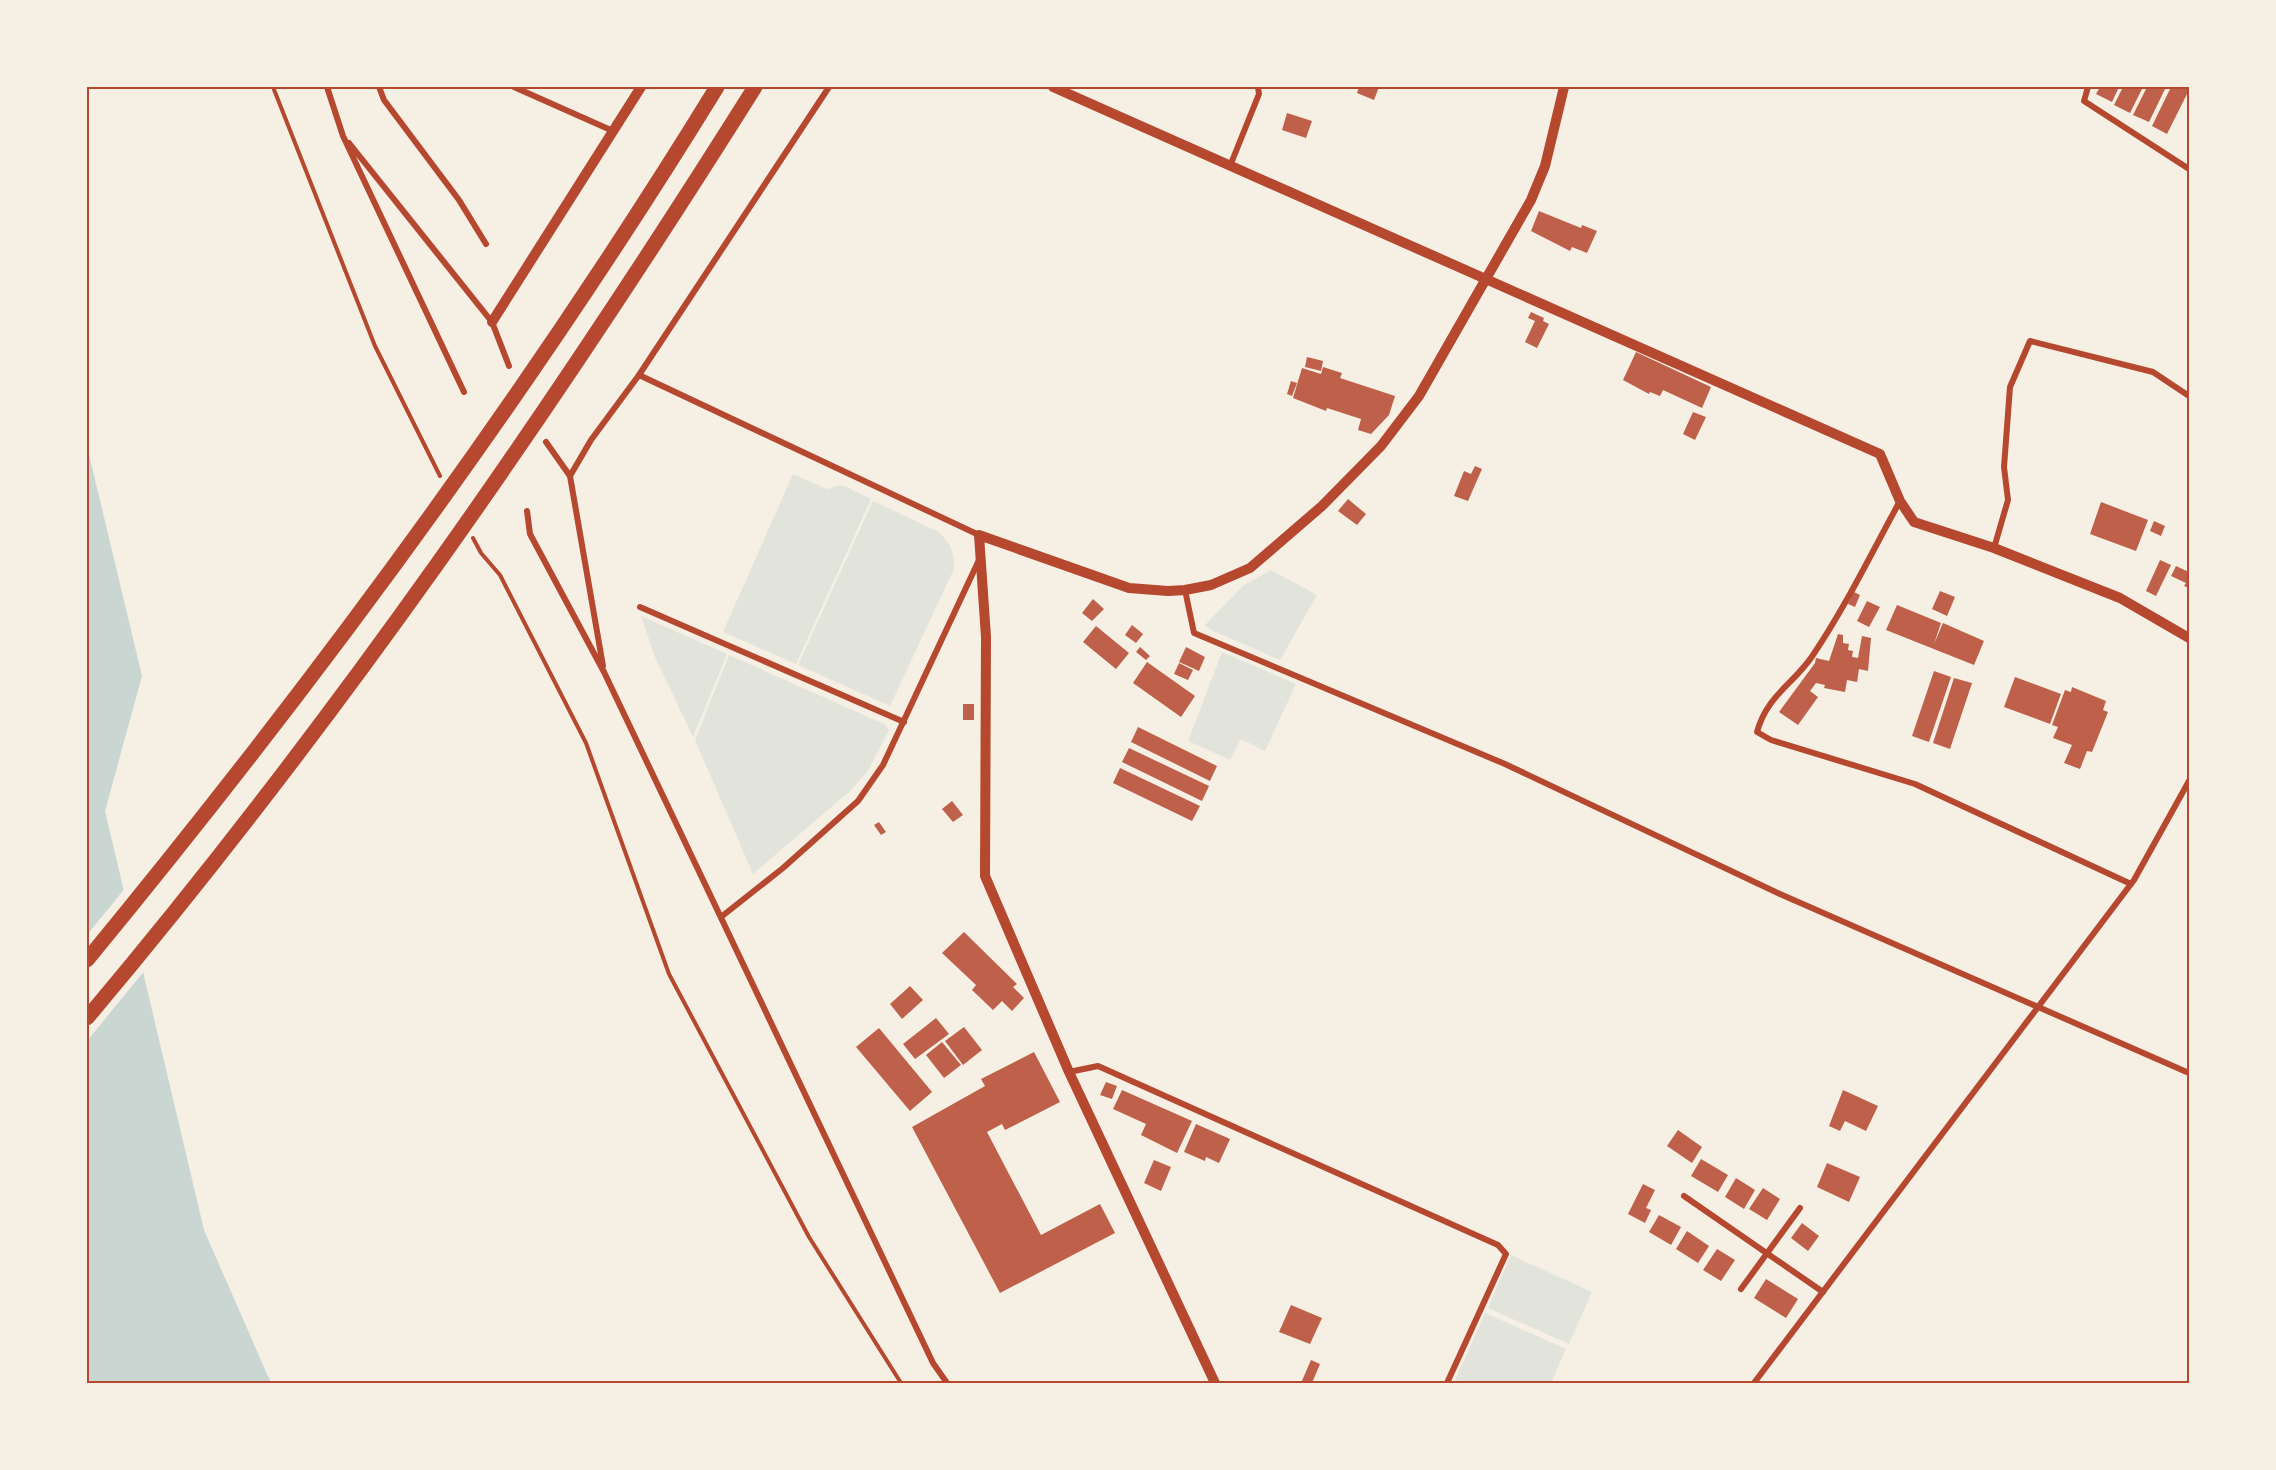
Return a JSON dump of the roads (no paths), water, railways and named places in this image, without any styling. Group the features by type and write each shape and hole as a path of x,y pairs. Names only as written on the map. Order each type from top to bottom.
{"highway":[{"path":"87,960 304,687 480,447 717,87"},
{"path":"87,1018 334,705 497,480 625,291 755,87"}],"street":[{"path":"327,87 343,136 464,392"},
{"path":"379,87 384,100 459,200 486,244"},
{"path":"514,87 613,131"},
{"path":"492,322 641,87"},
{"path":"570,476 591,440 639,375 829,87"},
{"path":"1053,87 1880,454 1900,501 1914,522 1994,548 2120,598 2189,638"},
{"path":"1230,166 1259,94 1258,87"},
{"path":"639,375 979,535 1129,588 1185,590 1211,585 1250,568 1330,499 1381,446 1419,396 1531,200 1541,175 1564,87"},
{"path":"2088,87 2084,101 2189,169"},
{"path":"343,136 492,322 509,366"},
{"path":"1994,548 2008,500 2004,467 2010,387 2030,341 2153,372 2189,396"},
{"path":"546,442 570,476 604,672"},
{"path":"1900,501 1831,628 1803,671 1779,690 1760,722 1757,732 1771,740 1915,784 2131,884"},
{"path":"527,510 530,534 604,672 933,1363 947,1383"},
{"path":"979,535 986,637 985,876 1069,1071 1215,1383"},
{"path":"721,917 783,868 858,801 883,765 981,555"},
{"path":"1185,590 1194,633 1505,764 1780,894 2189,1073"},
{"path":"640,607 904,722"},
{"path":"1754,1383 2131,884 2189,781"},
{"path":"1069,1071 1098,1066 1498,1245 1506,1254 1447,1383"},
{"path":"1684,1196 1823,1292"},
{"path":"1741,1289 1800,1208"}]}
